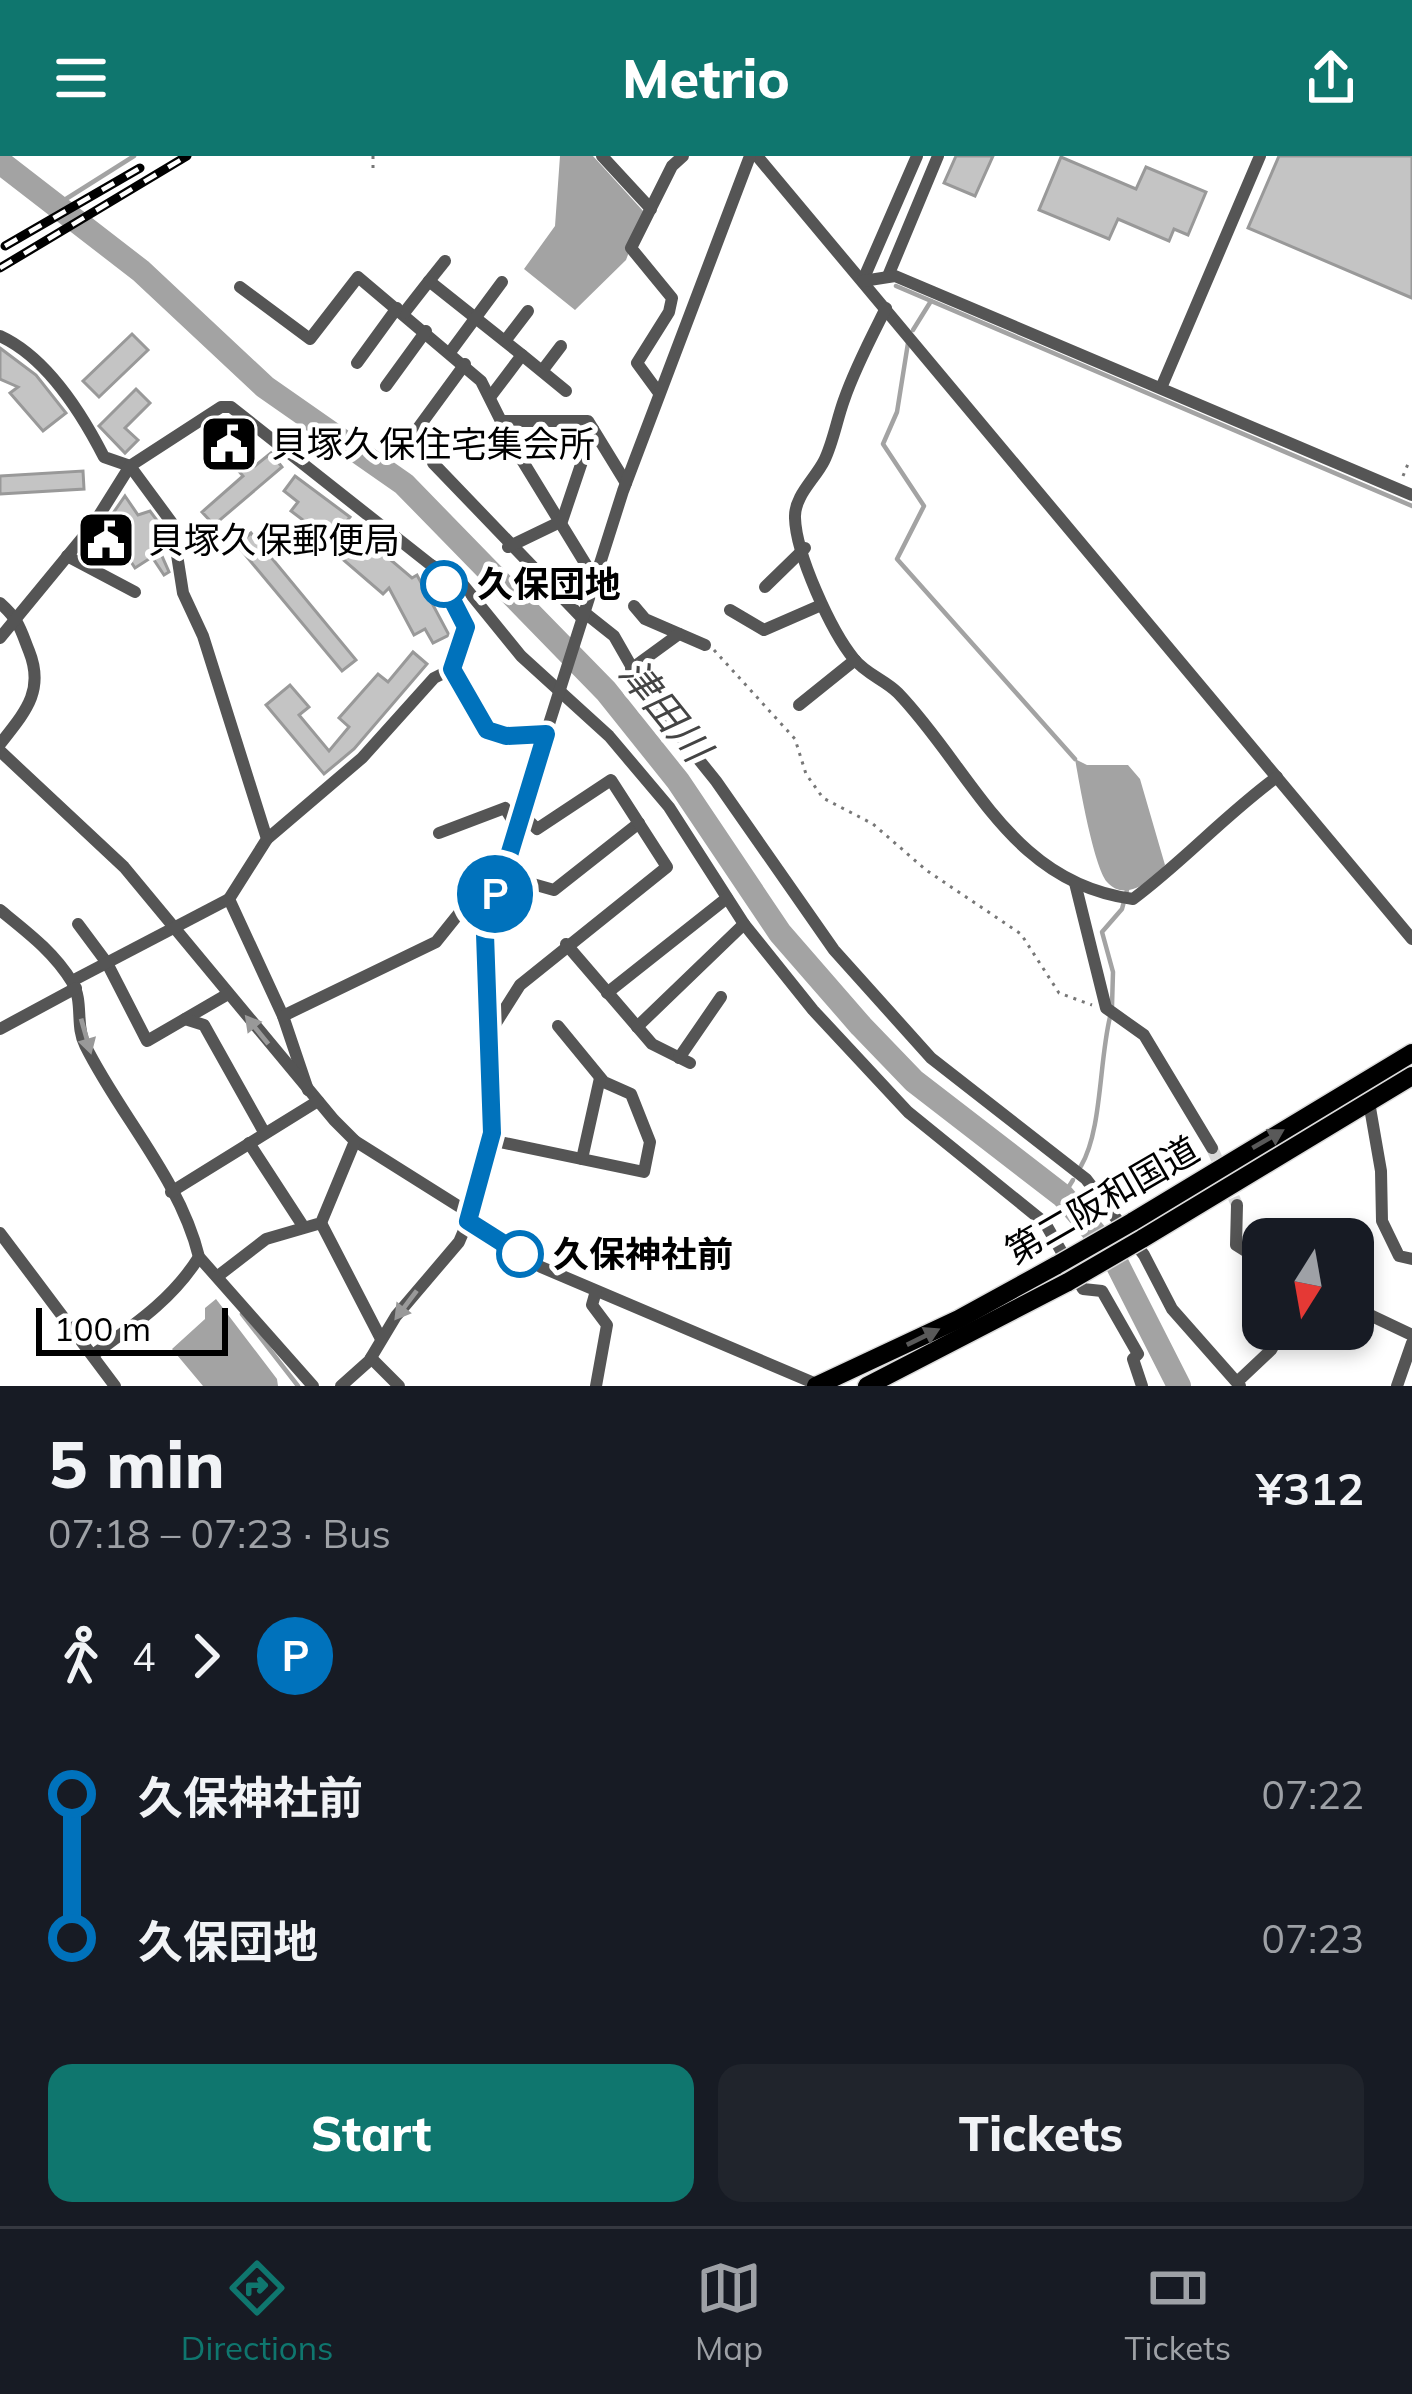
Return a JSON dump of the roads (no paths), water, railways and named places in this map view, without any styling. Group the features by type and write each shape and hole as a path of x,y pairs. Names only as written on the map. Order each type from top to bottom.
{"highway":[{"name":"第二阪和国道","path":"1137,1230 1412,1053"},
{"name":"第二阪和国道","path":"867,1386 1412,1076"},
{"name":"第二阪和国道","path":"819,1386 1063,1273"}],"street":[{"path":"602,156 651,209"},
{"path":"340,1386 371,1358 381,1339 459,1243 469,1217 490,1140 485,934 500,875 626,483 754,156 1412,939"},
{"path":"863,281 916,156"},
{"path":"888,276 938,156"},
{"path":"1160,388 1260,156"},
{"path":"658,393 646,383 637,363 669,313 672,298 631,248 674,159"},
{"path":"357,363 445,261"},
{"path":"863,281 888,276 1412,495"},
{"path":"240,287 310,339 358,277 451,350 490,396 596,581"},
{"path":"429,281 566,391"},
{"path":"451,350 502,283"},
{"path":"886,308 853,375 826,458 799,500 795,518 819,606 855,660 897,692 974,795 1023,847 1075,883 1128,898 1276,777"},
{"path":"506,341 528,311"},
{"path":"386,386 426,331"},
{"path":"0,336 35,354 57,389 82,414 104,457 130,466 172,523 183,593 203,636 267,839"},
{"path":"542,371 561,346"},
{"path":"490,396 522,355"},
{"path":"413,435 465,364"},
{"path":"0,638 67,556 130,466 221,407 231,407 431,565 460,580 521,656 636,766 744,924 813,1010 908,1112 1045,1223 1083,1288 1102,1291 1135,1342 1134,1367 1142,1386"},
{"path":"501,421 588,421 626,483"},
{"path":"508,547 562,520 593,429"},
{"path":"433,463 508,547 584,616 614,636 631,669 834,950 931,1058 1086,1179 1144,1255 1172,1310 1238,1384 1269,1350"},
{"path":"765,586 805,548"},
{"path":"67,556 135,592"},
{"path":"0,1029 107,963 230,899 267,839 362,758 434,678 452,669 466,627 431,565"},
{"path":"0,603 16,617 38,676 26,710 0,748 86,826 355,1141 541,1267 819,1386"},
{"path":"634,606 645,619 705,645"},
{"path":"730,610 764,630 819,606"},
{"path":"631,669 679,634"},
{"path":"800,705 855,660"},
{"path":"452,669 487,730 506,736 546,734"},
{"path":"440,833 505,808 537,829 611,780 667,867 520,985 489,1035"},
{"path":"283,1016 436,942 485,881 500,875 554,890 639,823"},
{"path":"1075,883 1110,1010 1144,1034 1212,1148"},
{"path":"607,993 727,898"},
{"path":"230,899 313,1096"},
{"path":"0,910 57,960 74,985 82,1040 193,1231 199,1257 313,1386"},
{"path":"78,924 107,963 147,1042 228,994"},
{"path":"637,1027 744,924"},
{"path":"566,944 652,1044 685,1060 721,997"},
{"path":"185,1019 204,1025 264,1132"},
{"path":"490,1140 644,1172 650,1142 631,1094 600,1078 558,1026"},
{"path":"582,1159 600,1078"},
{"path":"171,1192 313,1096"},
{"path":"1369,1102 1381,1171 1382,1221 1399,1256 1412,1259"},
{"path":"355,1141 322,1223 381,1339"},
{"path":"249,1143 302,1226"},
{"path":"1237,1205 1236,1245 1242,1249"},
{"path":"218,1276 266,1239 322,1223"},
{"path":"0,1233 115,1386"},
{"path":"94,1354 152,1312 181,1285 199,1257"},
{"path":"596,1292 592,1305 607,1325 596,1386"},
{"path":"1374,1318 1412,1339 1397,1386"},
{"path":"371,1358 399,1386"}],"waterway":[{"path":"58,204 134,156"},
{"name":"津田川","path":"0,162 141,271 265,387 404,484 606,691 678,781 780,933 861,1026 914,1081 1063,1196 1111,1252 1179,1386"},
{"path":"896,286 1412,506"},
{"path":"913,330 931,301"},
{"path":"908,343 897,412 883,444 924,506 897,559 1075,759"},
{"path":"1112,1006 1113,972 1102,932 1122,909 1127,890"},
{"path":"1081,1166 1097,1115 1110,1017"},
{"path":"1063,1196 1073,1180"},
{"path":"242,1314 298,1386"}],"tunnel":[{"path":"1212,1148 1237,1205"}],"railway":[{"path":"0,268 187,156"},
{"path":"5,246 140,168"}],"place":[{"name":"貝塚久保住宅集会所","path":"229,444"},
{"name":"貝塚久保郵便局","path":"106,540"},
{"name":"久保団地","path":"444,584"},
{"name":"久保神社前","path":"520,1254"}]}
